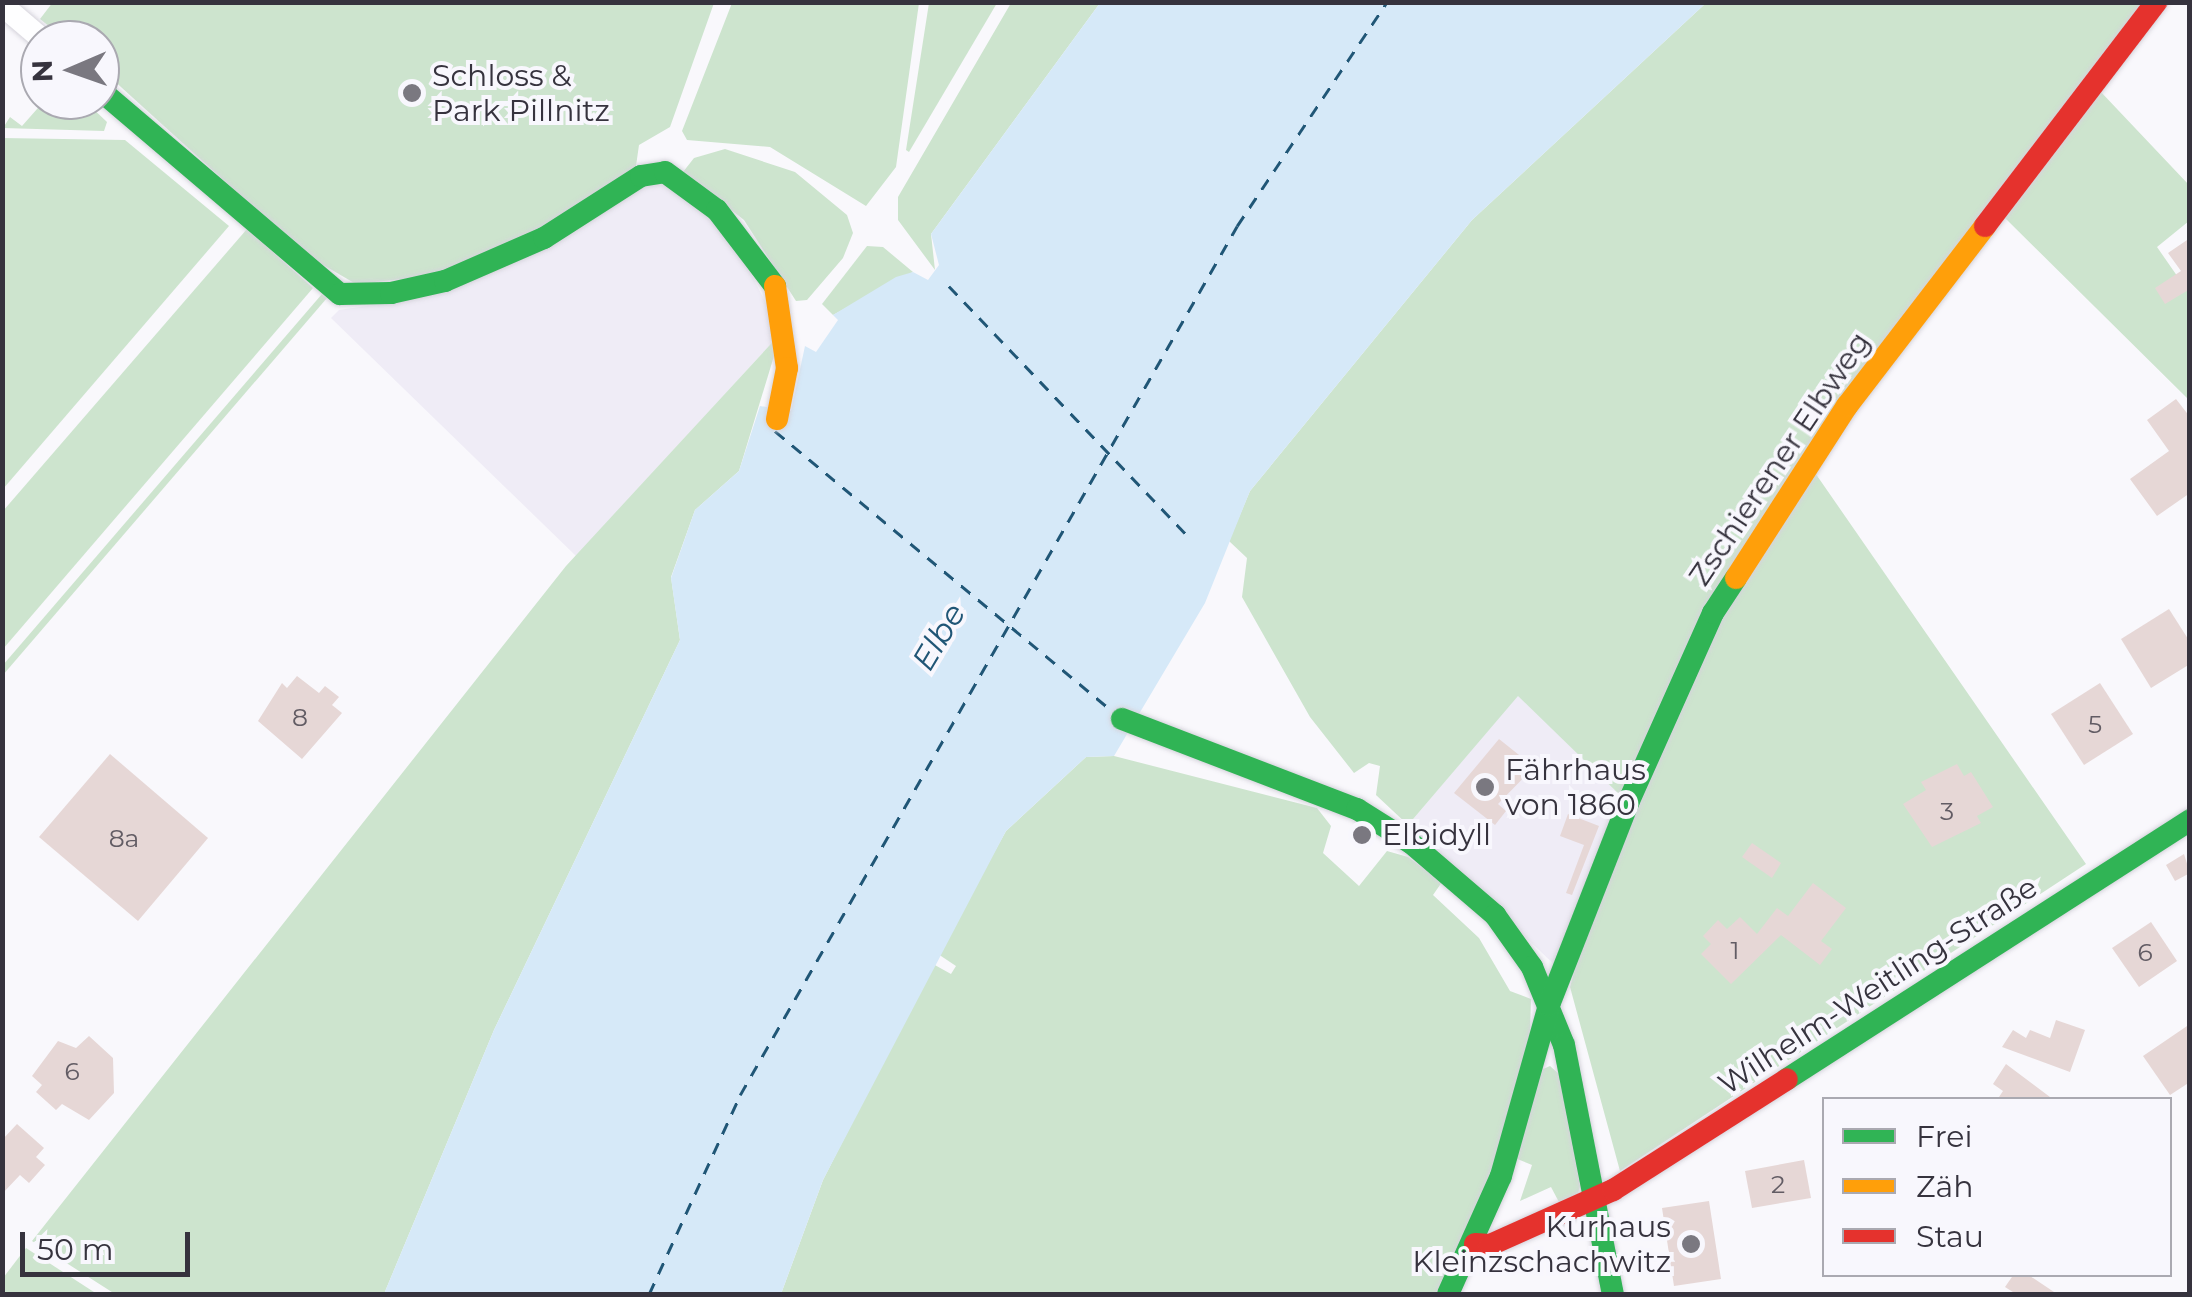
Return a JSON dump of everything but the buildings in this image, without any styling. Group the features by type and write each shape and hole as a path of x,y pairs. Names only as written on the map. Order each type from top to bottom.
{"street":[{"name":"Zschierener Elbweg","path":"1448,1294 1476,1244 1549,1005 1628,804 1713,613 1846,406 2156,2"},
{"path":"120,107 340,294 391,293 445,282 544,238 641,176 665,172 717,210 779,292 788,368 777,419"},
{"path":"1122,719 1357,809 1411,843 1495,915 1532,967 1575,1084 1613,1294"},
{"name":"Wilhelm-Weitling-Straße","path":"1476,1244 1490,1245 1596,1197 1687,1146 2190,820"}],"shaded area":[{"path":"663,185 713,218 743,258 781,333 576,556 331,318 339,310 393,302 644,186"},
{"path":"1518,695 1623,798 1560,970 1408,825"}],"green space":[{"path":"53,2 714,3 670,127 639,145 636,166 542,232 440,275 356,284 306,255 120,86 120,20 40,19"},
{"path":"732,3 919,3 896,167 866,206 770,147 687,140 682,131"},
{"path":"929,3 997,3 909,152 906,150"},
{"path":"1011,3 1100,3 931,234 935,270 898,220 898,197"},
{"path":"1706,3 2148,3 1811,467 2086,864 1620,1171 1570,987 1623,798 1518,696 1408,825 1376,795 1380,766 1369,763 1354,773 1310,717 1242,597 1247,558 1229,541 1250,491 1472,220"},
{"path":"2100,91 2189,185 2189,221 2157,247 2189,293 2187,398 2004,217"},
{"path":"10,117 22,126 27,120 107,122 104,131 3,128"},
{"path":"2,138 125,140 229,226 3,489"},
{"path":"725,149 795,172 847,215 853,233 843,258 807,300 796,301 744,220 683,172 694,158"},
{"path":"247,229 313,288 3,649 3,511"},
{"path":"867,246 883,247 913,272 833,315 822,304"},
{"path":"322,294 327,298 3,675 3,665"},
{"path":"781,333 739,471 695,510 671,577 680,640 494,1030 384,1294 115,1294 32,1241 566,566"},
{"path":"1114,756 1317,808 1331,826 1323,853 1359,886 1387,851 1408,857 1442,882 1433,895 1479,938 1510,991 1531,999 1530,1033 1494,1174 1436,1294 781,1294 823,1180 933,964 951,974 956,966 938,954 1006,831 1086,757"},
{"path":"1550,1066 1559,1074 1580,1186 1577,1198 1560,1204 1551,1187 1520,1201 1532,1165 1515,1158 1543,1069"},
{"path":"26,1248 97,1294 3,1294 3,1278"}],"water":[{"name":"Elbe","path":"1100,3 1706,3 1472,220 1250,491 1205,603 1114,756 1086,757 1006,831 823,1180 781,1294 384,1294 494,1030 680,640 671,578 695,510 739,471 760,406 791,411 805,346 816,352 838,320 833,315 896,277 913,272 928,280 939,265 931,234"}],"ferry route":[{"path":"649,1294 740,1095 1237,226 1387,2"},
{"path":"949,286 1185,533"},
{"path":"775,431 1113,712"}],"traffic: fast":[{"path":"120,107 340,294 391,293 445,281 544,238 641,176 665,172 717,210 775,286"},
{"path":"1448,1294 1501,1176 1549,1005 1628,803 1713,613 1736,578"},
{"path":"1122,719 1357,809 1411,843 1495,915 1532,967 1564,1045 1613,1294"},
{"path":"1787,1079 2190,820"}],"traffic: slow":[{"path":"1736,578 1847,406 1985,226"},
{"path":"775,286 787,368 777,419"}],"traffic: jam":[{"path":"1985,226 2156,2"},
{"path":"1475,1244 1490,1245 1613,1190 1787,1079"}],"place":[{"name":"Schloss & Park Pillnitz","path":"412,93"},
{"name":"Fährhaus von 1860","path":"1485,787"},
{"name":"Elbidyll","path":"1362,835"},
{"name":"Kurhaus Kleinzschachwitz","path":"1691,1244"}]}
